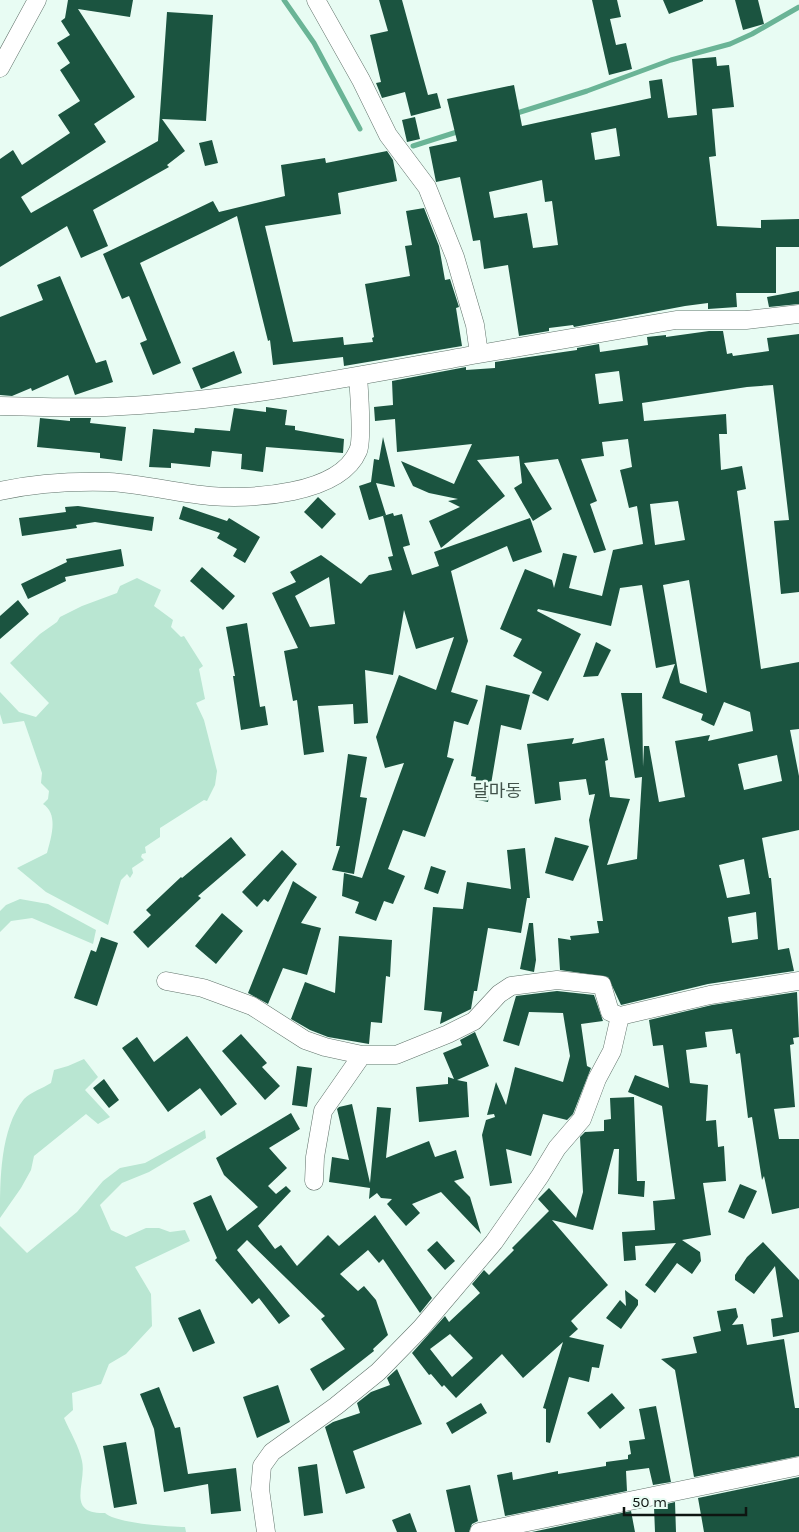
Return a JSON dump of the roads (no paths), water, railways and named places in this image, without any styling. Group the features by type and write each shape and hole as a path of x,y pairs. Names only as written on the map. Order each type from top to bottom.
{"street":[{"path":"0,68 37,0"},
{"path":"316,0 361,80 388,135 427,187 455,257 475,325 479,354"},
{"path":"0,406 107,407 255,392 358,376 676,320 746,320 799,314"},
{"path":"0,490 30,484 74,481 112,482 211,496 261,496 314,487 348,468 360,450 358,376"},
{"path":"166,981 203,988 252,1006 305,1040 325,1048 362,1055 396,1055 448,1034 474,1021 499,994 511,986 528,982 557,980 602,985 610,1012 620,1016 710,995 799,982"},
{"path":"266,1532 260,1489 262,1466 272,1452 336,1406 378,1372 421,1328 494,1242 557,1148 582,1119 597,1079 612,1051 620,1016"},
{"path":"314,1181 315,1157 323,1111 362,1055"},
{"path":"480,1532 799,1466"}],"waterway":[{"path":"284,0 314,43 360,129"},
{"path":"514,114 587,91 671,60 730,44 752,34 799,7"},
{"path":"413,146 460,131"}],"district":[{"name":"달마동","path":"497,791"}]}
